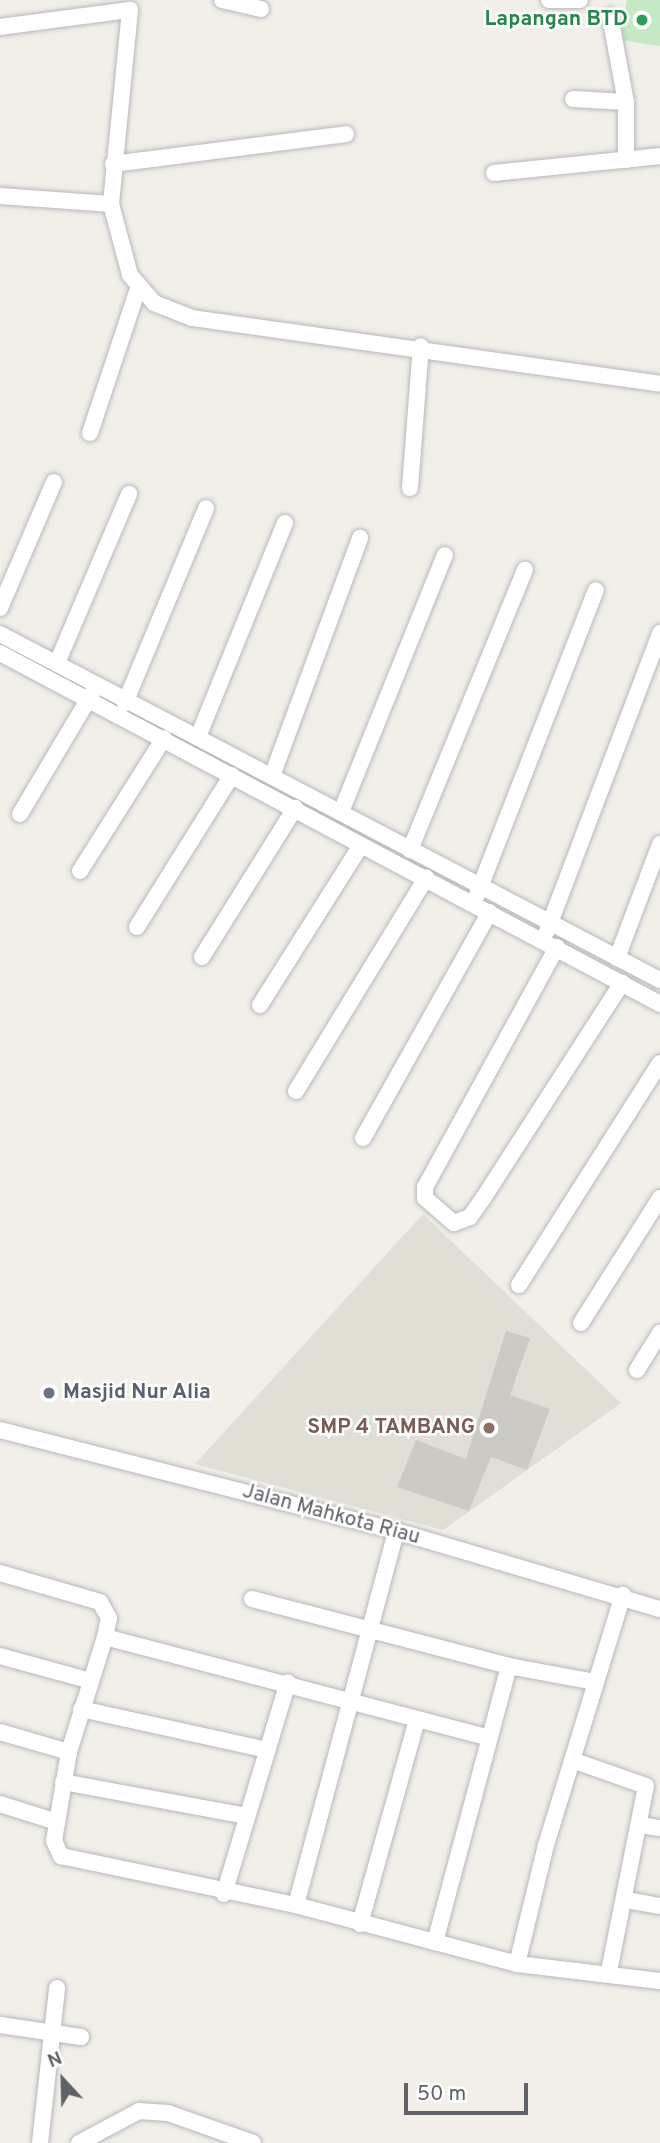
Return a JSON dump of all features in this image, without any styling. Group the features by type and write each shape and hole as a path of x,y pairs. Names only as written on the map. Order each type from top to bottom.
{"street":[{"path":"222,0 261,9"},
{"path":"549,0 580,0"},
{"path":"0,27 132,5 113,164 111,204 139,286 154,303 192,318 421,346 660,384"},
{"path":"610,16 626,102 626,160"},
{"path":"573,99 626,102"},
{"path":"113,164 346,134"},
{"path":"494,173 660,156"},
{"path":"0,196 111,204"},
{"path":"90,433 139,286"},
{"path":"410,488 421,346"},
{"path":"0,608 54,482"},
{"path":"57,663 129,494"},
{"path":"125,703 206,508"},
{"path":"198,737 285,523"},
{"path":"272,776 360,538"},
{"path":"341,812 445,555"},
{"path":"410,850 525,570"},
{"path":"472,903 482,886 596,590"},
{"path":"542,939 552,923 660,633"},
{"path":"0,634 57,663 92,693 125,703 158,730 198,737 660,981"},
{"path":"0,653 92,693 232,775 660,1004"},
{"path":"20,814 92,693"},
{"path":"79,871 158,730"},
{"path":"137,927 232,775"},
{"path":"202,957 295,808"},
{"path":"617,958 660,844"},
{"path":"260,1005 361,845"},
{"path":"296,1091 426,878"},
{"path":"363,1139 490,912"},
{"path":"557,947 425,1187 425,1198 454,1223 477,1207 622,983"},
{"path":"519,1285 660,1063"},
{"path":"581,1323 660,1198"},
{"path":"637,1370 660,1333"},
{"name":"Jalan Mahkota Riau","path":"0,1430 396,1531 623,1595 660,1609"},
{"path":"296,1905 396,1531"},
{"path":"0,1574 100,1602 109,1618 105,1637 87,1680 69,1752 54,1841 61,1856 224,1894 296,1905 517,1964 609,1972 660,1980"},
{"path":"517,1964 572,1760 623,1595"},
{"path":"252,1600 371,1628 509,1666 595,1682"},
{"path":"105,1637 288,1682 348,1704 487,1737"},
{"path":"0,1656 87,1680"},
{"path":"435,1942 487,1737 509,1666"},
{"path":"224,1894 288,1682"},
{"path":"81,1709 268,1750"},
{"path":"360,1924 417,1720"},
{"path":"0,1732 69,1752"},
{"path":"572,1760 642,1780 640,1825 609,1972"},
{"path":"63,1782 246,1816"},
{"path":"0,1804 57,1822"},
{"path":"640,1825 660,1828"},
{"path":"625,1900 660,1906"},
{"path":"40,2143 57,1988"},
{"path":"0,2025 82,2038"},
{"path":"79,2143 139,2111 168,2113 253,2143"}],"shaded area":[{"path":"423,1214 621,1403 443,1530 195,1464"}],"green space":[{"name":"Lapangan BTD","path":"627,0 660,0 660,46 620,40"}],"building":[{"path":"506,1331 530,1338 510,1395 550,1409 527,1470 491,1457 469,1511 397,1487 416,1440 466,1459"}],"place":[{"name":"Lapangan BTD","path":"642,20"},
{"name":"Masjid Nur Alia","path":"49,1393"},
{"name":"SMP 4 TAMBANG","path":"489,1428"}]}
